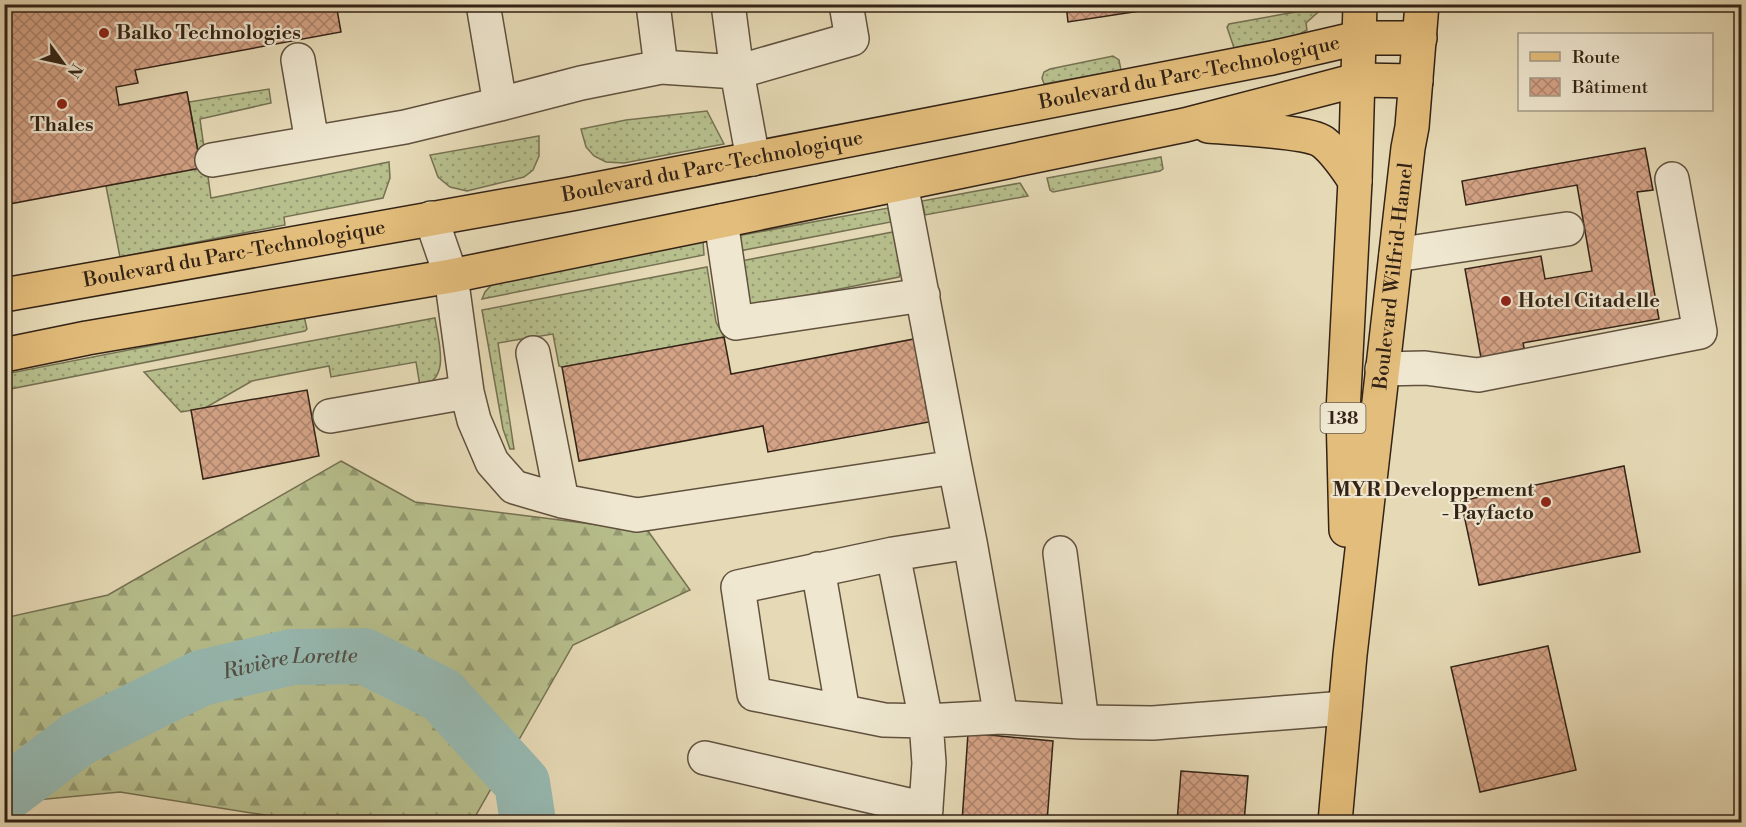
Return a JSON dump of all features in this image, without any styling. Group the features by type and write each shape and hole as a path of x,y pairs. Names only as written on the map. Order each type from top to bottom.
{"main road":[{"name":"Boulevard Wilfrid-Hamel","path":"1350,655 1343,412 1355,182 1360,4"},
{"name":"Boulevard Wilfrid-Hamel","path":"1335,822 1350,655 1416,81 1422,4"},
{"name":"Boulevard du Parc-Technologique","path":"4,295 571,194 1272,58 1358,38 1420,38"},
{"path":"4,354 451,276 1185,124 1358,80 1416,81"},
{"path":"1185,124 1284,132 1321,141 1343,163 1355,182"}],"lane":[{"path":"483,4 500,104"},
{"path":"653,4 661,67"},
{"path":"728,4 737,72 753,159"},
{"path":"212,160 405,127 580,83 661,67 737,72 852,39 846,4"},
{"path":"297,60 312,142"},
{"path":"1382,369 1425,368 1478,375 1700,332 1672,179"},
{"path":"902,184 1001,717"},
{"path":"431,218 451,276 467,392 474,420 492,462 514,487 562,501 637,515 955,467"},
{"path":"721,221 736,323 923,295"},
{"path":"1396,255 1567,229"},
{"path":"533,353 562,501"},
{"path":"330,416 467,392"},
{"path":"970,542 893,554 738,587 754,694 884,720 926,721 1001,717 1082,722 1153,723 1345,708"},
{"path":"1060,552 1082,722"},
{"path":"705,758 925,816 929,763 926,721 893,554"},
{"path":"818,569 843,712"}],"green space":[{"path":"1310,5 1326,5 1306,23 1307,30 1294,37 1234,48 1227,27 1229,24 1306,10"},
{"path":"1113,56 1119,60 1121,70 1044,84 1042,78 1044,72 1050,69"},
{"path":"269,89 271,103 200,119 211,198 389,162 390,178 383,198 284,217 285,225 120,257 106,186 201,168 189,102"},
{"path":"707,111 724,144 624,163 606,162 594,156 586,147 581,129 626,120"},
{"path":"539,136 539,156 533,170 524,177 467,191 450,187 438,177 430,155"},
{"path":"1161,157 1163,169 1160,171 1053,192 1050,190 1047,178"},
{"path":"1020,183 1028,196 925,215 922,201"},
{"path":"888,208 891,222 739,251 737,236"},
{"path":"893,232 901,271 899,277 754,306 748,302 741,261"},
{"path":"703,241 704,255 482,299 497,279"},
{"path":"707,267 716,322 724,337 562,367 559,366 553,334 498,343 514,449 510,449 503,429 482,310"},
{"path":"304,316 307,329 305,331 5,390 5,374"},
{"path":"435,318 441,358 440,368 430,383 420,386 416,362 331,377 329,366 252,381 205,408 181,412 144,372"},
{"path":"341,461 415,502 648,531 690,590 573,645 472,822 308,822 120,792 5,803 4,618 108,595"}],"building":[{"name":"Thales","path":"4,4 336,4 341,32 135,70 138,83 116,87 119,105 187,92 201,168 4,205"},
{"path":"1066,4 1166,4 1166,7 1068,22"},
{"path":"1645,148 1653,190 1637,192 1659,319 1523,343 1527,361 1483,369 1465,269 1541,256 1545,279 1592,271 1577,185 1466,205 1462,181"},
{"path":"724,337 731,374 914,339 929,422 768,452 763,426 579,461 562,367"},
{"path":"307,390 319,456 203,479 191,410"},
{"path":"1624,466 1640,552 1479,585 1461,501"},
{"path":"1548,646 1576,770 1480,792 1451,667"},
{"path":"968,733 1053,741 1047,822 962,822"},
{"path":"1181,771 1248,776 1244,822 1177,822"}],"waterway":[{"name":"Rivière Lorette","path":"4,795 78,739 201,678 292,657 364,656 442,695 522,783 528,822"}],"place":[{"name":"Balko Technologies","path":"104,33"},
{"name":"Thales","path":"62,104"},
{"name":"Hotel Citadelle","path":"1506,301"},
{"name":"MYR Developpement - Payfacto","path":"1546,502"}]}
